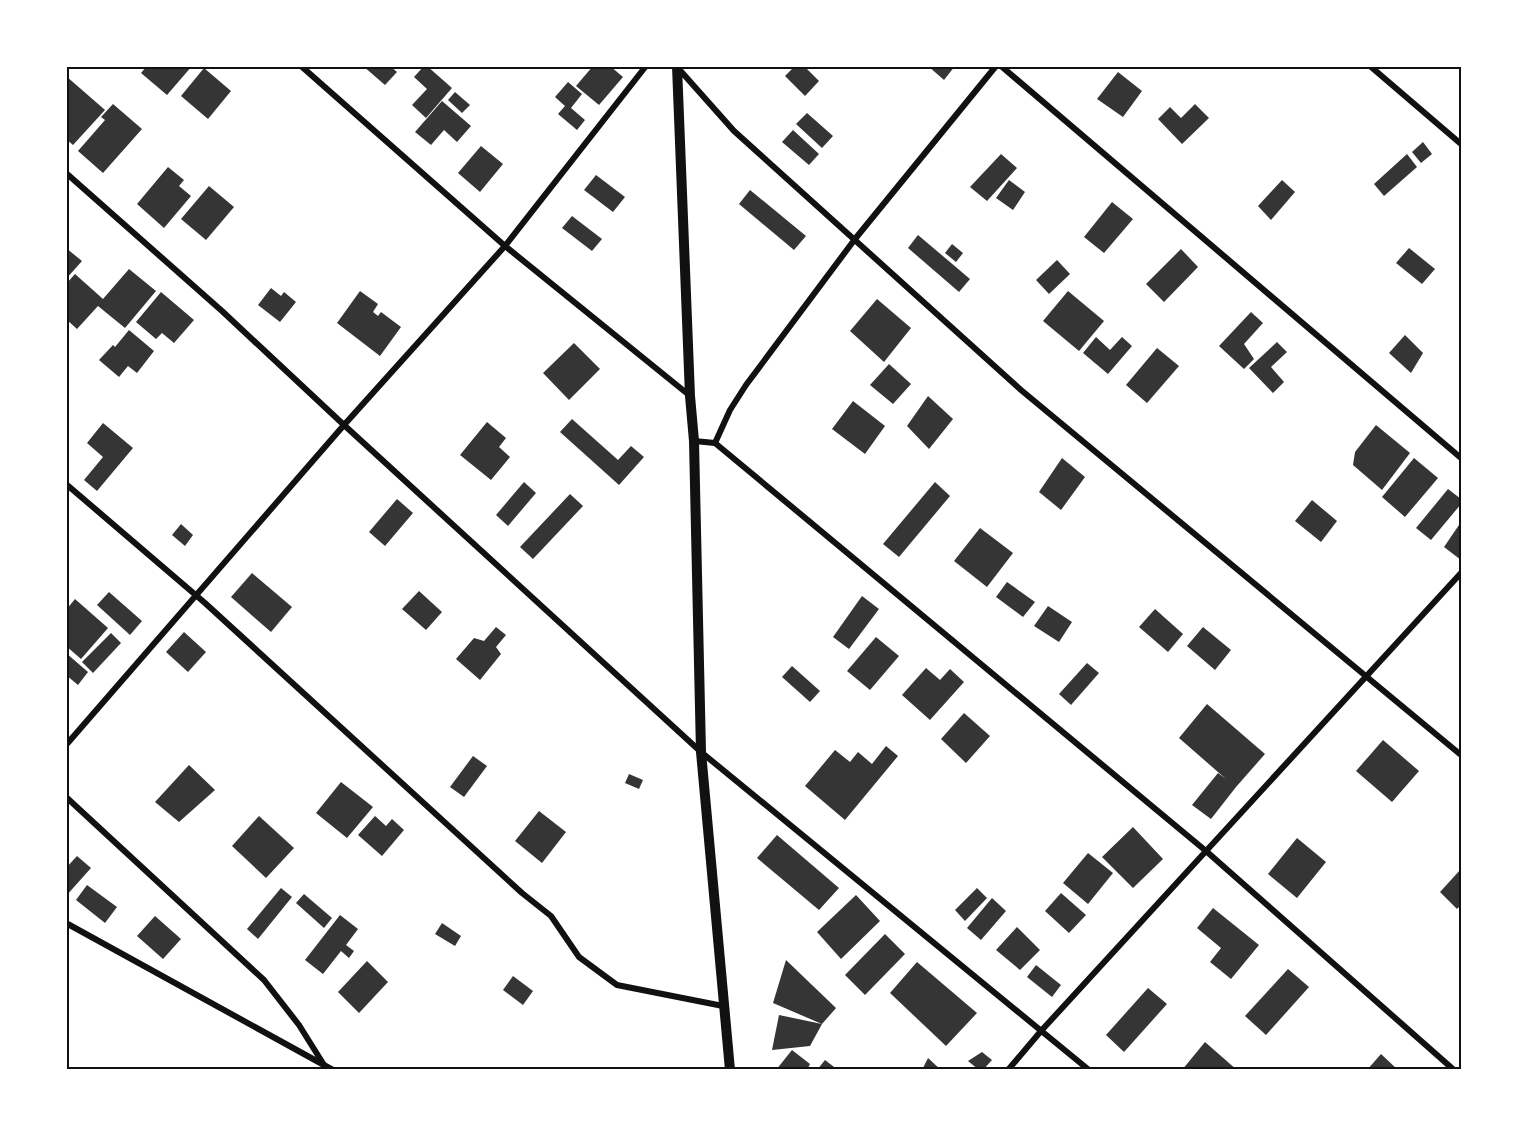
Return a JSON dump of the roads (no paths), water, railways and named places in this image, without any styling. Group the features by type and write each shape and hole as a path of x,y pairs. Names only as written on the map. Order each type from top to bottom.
{"street":[{"path":"301,66 505,246 690,396"},
{"path":"66,745 344,425 505,246 646,66"},
{"path":"715,443 730,410 746,385 855,239 996,66"},
{"path":"1001,66 1461,458"},
{"path":"1370,66 1461,144"},
{"path":"676,67 734,131 1021,390 1461,755"},
{"path":"676,67 690,396 694,441 701,752 730,1070"},
{"path":"66,173 222,311 701,752 1089,1070"},
{"path":"694,441 715,443 1206,851 1454,1070"},
{"path":"66,484 195,595 513,885 551,916 579,957 617,985 723,1006"},
{"path":"1008,1070 1041,1031 1461,573"},
{"path":"66,797 264,980 299,1025 324,1065"},
{"path":"66,922 333,1070"}]}
